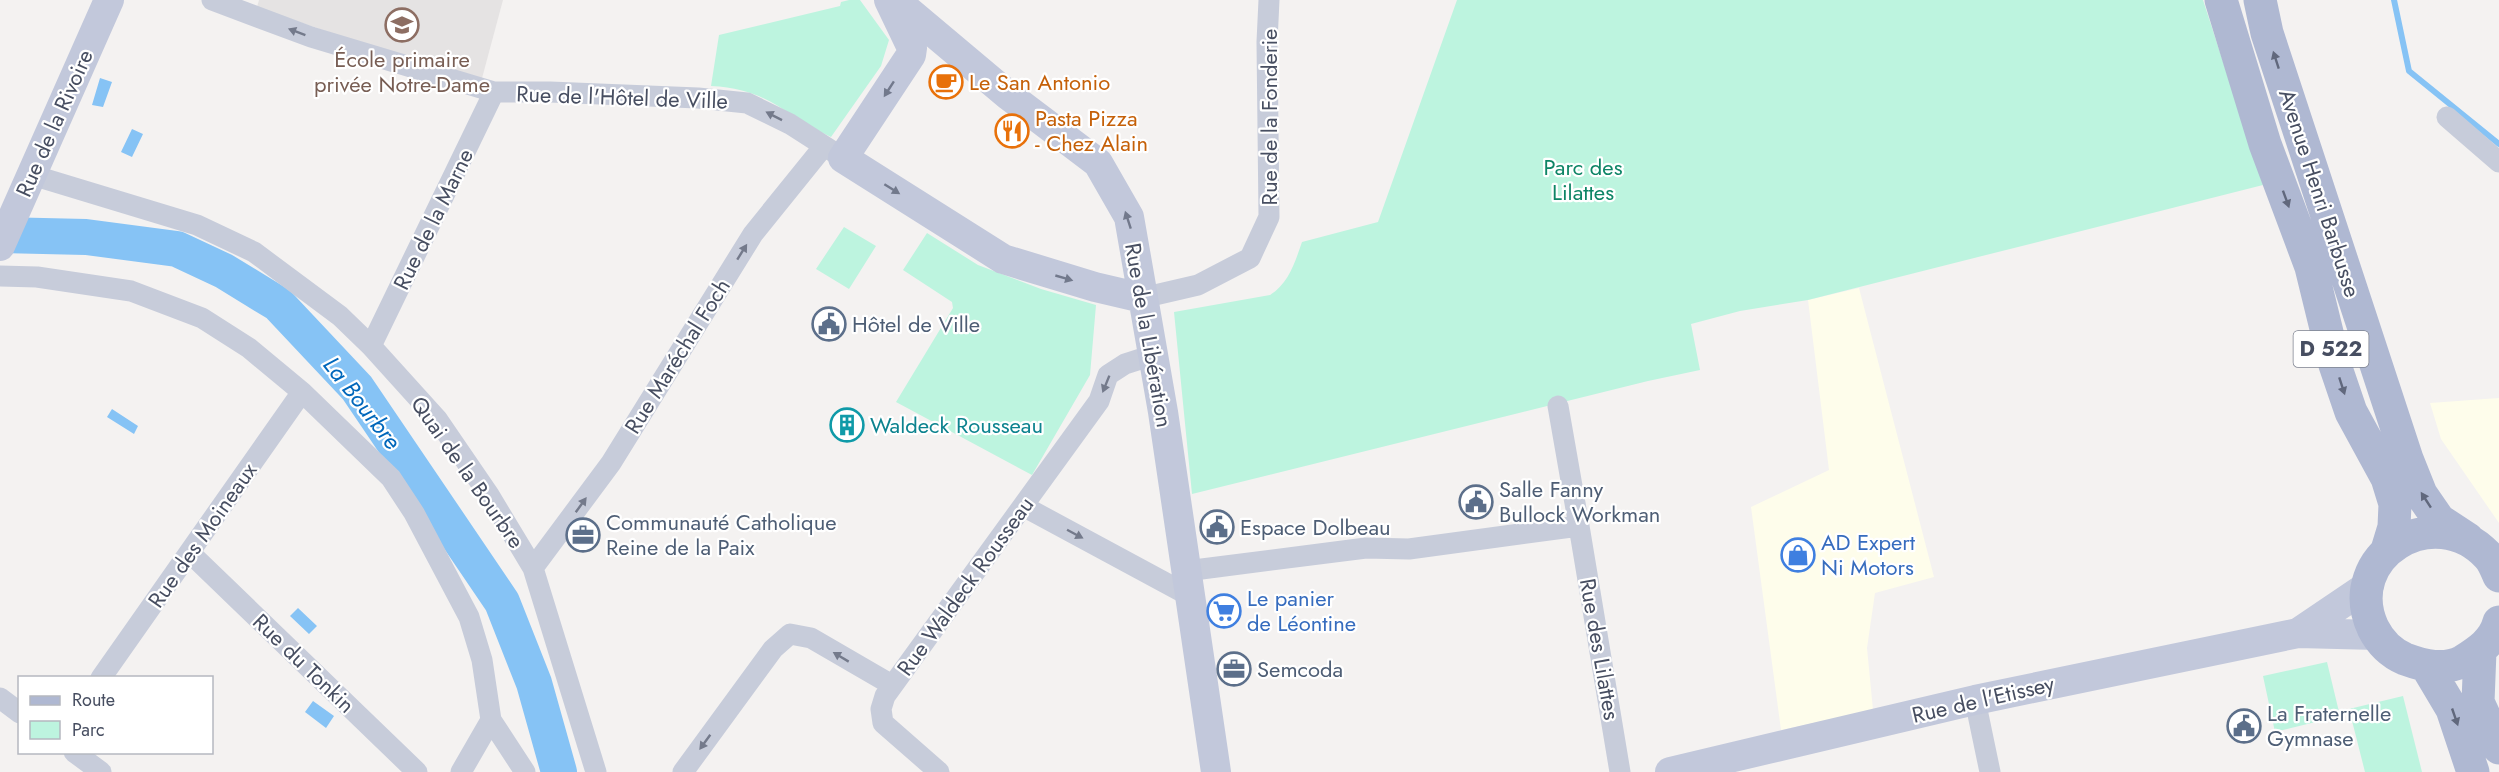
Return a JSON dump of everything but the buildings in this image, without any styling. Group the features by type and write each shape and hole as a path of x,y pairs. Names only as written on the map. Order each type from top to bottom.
{"main road":[{"name":"Avenue Henri Barbusse","path":"2221,0 2265,144 2311,267 2335,365 2351,412 2387,478 2395,504 2394,527 2387,550"},
{"name":"Avenue Henri Barbusse","path":"2260,0 2267,33 2421,494 2439,520 2487,555"},
{"path":"2487,555 2440,531 2412,535 2387,550 2373,569 2366,594 2369,618 2377,635 2394,654 2427,667 2456,664 2480,651 2489,641 2499,622"},
{"path":"2480,651 2478,702 2499,748"},
{"path":"2427,667 2452,709 2473,772"}],"street":[{"name":"Rue de la Rivoire","path":"0,246 17,194 109,0"},
{"name":"Rue de l'Hôtel de Ville","path":"212,0 311,38 494,92 698,98 747,103 790,124 1003,259 1085,284 1142,298"},
{"path":"833,152 911,55 912,48 889,0"},
{"name":"Rue de la Libération","path":"896,0 1008,95 1098,163 1129,217 1153,355 1216,772"},
{"name":"Rue de la Fonderie","path":"1142,298 1198,285 1250,258 1269,217 1267,42 1269,0"},
{"path":"912,48 947,42"},
{"name":"Rue de la Marne","path":"371,346 494,92"},
{"path":"2447,117 2499,162"},
{"name":"Rue Maréchal Foch","path":"533,568 610,463 753,234 833,152"},
{"name":"Quai de la Bourbre","path":"17,194 197,225 254,252 340,316 371,346 437,419 489,495 533,568 596,772"},
{"path":"0,276 37,277 131,291 202,318 249,348 302,392 391,478 414,513 469,617 482,660 491,720 525,772"},
{"name":"Rue Waldeck Rousseau","path":"683,772 773,649 790,634 811,638 892,685 1099,401 1108,375 1125,364 1153,355"},
{"name":"Rue des Moineaux","path":"102,676 302,392"},
{"name":"Rue des Lilattes","path":"1558,406 1620,772"},
{"path":"1023,506 1187,583 1366,548 1409,549 1579,526"},
{"name":"Rue du Tonkin","path":"190,553 417,772"},
{"name":"Rue de l'Etissey","path":"2298,633 2369,585"},
{"name":"Rue de l'Etissey","path":"1670,772 1975,700 2298,633 2377,635"},
{"path":"892,685 881,709 883,723 939,772"},
{"path":"0,698 18,711"},
{"path":"1975,700 1990,772"},
{"path":"461,772 491,720"},
{"path":"75,754 101,772"}],"shaded area":[{"name":"École primaire privée Notre-Dame","path":"259,0 503,0 481,82 257,7"},
{"path":"1859,288 1934,577 1875,593 1867,648 1873,710 1781,730 1751,507 1829,470 1808,300"},
{"path":"2499,398 2499,523 2441,439 2430,403"}],"green space":[{"path":"860,0 889,40 881,66 831,137 775,104 748,92 711,86 719,35 840,6 841,2"},
{"name":"Parc des Lilattes","path":"1457,0 2203,0 2263,185 1808,300 1740,311 1691,324 1700,370 1192,494 1174,312 1270,295 1287,278 1302,242 1378,222"},
{"path":"844,227 876,246 849,289 816,269"},
{"path":"927,233 978,265 1041,289 1096,305 1090,375 1032,475 896,402 953,308 952,302 903,270"},
{"path":"2327,662 2340,716 2275,732 2263,676"},
{"path":"2403,696 2422,772 2365,772 2349,709"}],"water":[{"path":"100,78 112,82 103,107 92,105"},
{"path":"132,129 143,134 132,157 121,152"},
{"path":"112,409 138,426 134,434 107,417"},
{"path":"298,608 317,626 309,634 290,616"},
{"path":"313,701 334,716 326,728 305,712"}],"waterway":[{"path":"2394,0 2409,71 2499,144"},
{"name":"La Bourbre","path":"0,235 86,237 177,249 224,271 278,304 357,388 502,602 534,683 559,772"}],"place":[{"name":"École primaire privée Notre-Dame","path":"402,25"},
{"name":"Le San Antonio","path":"946,82"},
{"name":"Pasta Pizza - Chez Alain","path":"1012,131"},
{"name":"Hôtel de Ville","path":"829,324"},
{"name":"Waldeck Rousseau","path":"847,425"},
{"name":"Salle Fanny Bullock Workman","path":"1476,502"},
{"name":"Espace Dolbeau","path":"1217,527"},
{"name":"Communauté Catholique Reine de la Paix","path":"583,535"},
{"name":"AD Expert Ni Motors","path":"1798,555"},
{"name":"Le panier de Léontine","path":"1224,611"},
{"name":"Semcoda","path":"1234,669"},
{"name":"La Fraternelle Gymnase","path":"2244,726"}]}
